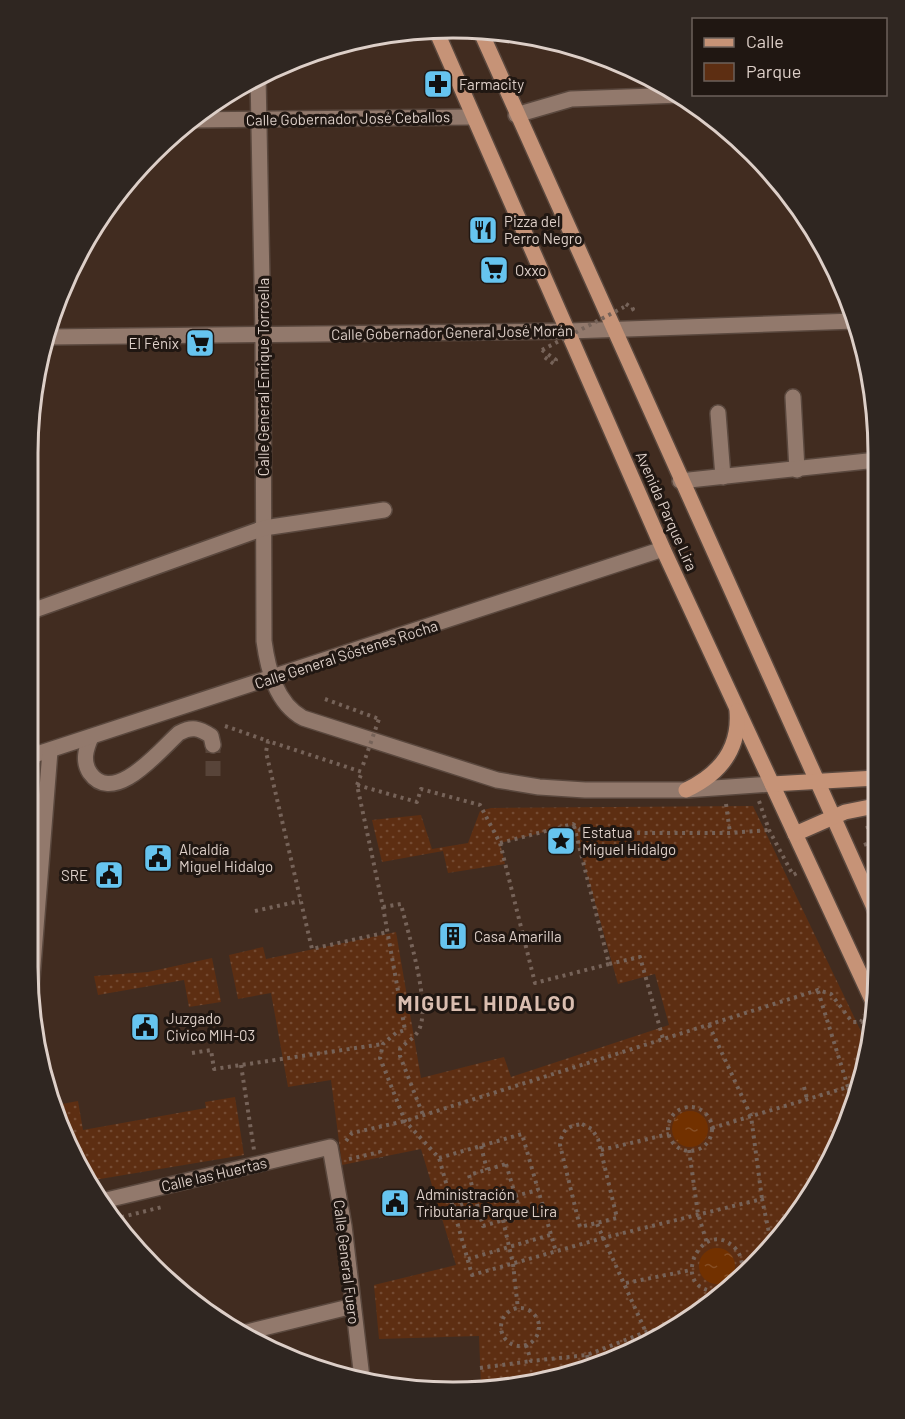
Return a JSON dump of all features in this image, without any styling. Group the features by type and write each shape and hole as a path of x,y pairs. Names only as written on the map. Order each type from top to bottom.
{"main road":[{"name":"Avenida Parque Lira","path":"439,38 663,549 736,702 795,834 866,1002"},
{"name":"Avenida Parque Lira","path":"484,38 680,481 868,895"},
{"path":"686,790 711,777 729,755 738,727 736,702"},
{"path":"772,784 868,778"},
{"path":"795,834 861,807 868,806"}],"street":[{"name":"Calle General Enrique Torroella","path":"259,86 261,118 264,641 273,678 285,706 303,718 496,780 585,790 686,790 772,784"},
{"path":"516,115 571,99 664,96"},
{"name":"Calle Gobernador José Ceballos","path":"205,120 473,117"},
{"name":"Calle Gobernador General José Morán","path":"54,337 569,331 846,321"},
{"path":"793,397 797,470"},
{"path":"718,413 723,477"},
{"path":"680,481 868,461"},
{"path":"38,609 264,528 384,510"},
{"name":"Calle General Sóstenes Rocha","path":"38,754 663,549"},
{"path":"91,737 86,750 89,771 98,781 111,785 125,781 179,733 189,728 201,729 211,736 213,745"},
{"path":"38,903 50,751"},
{"name":"Calle las Huertas","path":"109,1199 256,1164 332,1156"},
{"name":"Calle General Fuero","path":"332,1156 361,1371"},
{"path":"253,1330 353,1306"}],"path":[{"path":"543,353 625,306"},
{"path":"192,1053 211,1050 214,1069 383,1044 396,1033 405,1030 388,932 357,784 379,719 325,699"},
{"path":"224,726 362,772"},
{"path":"268,741 266,752 312,949 388,932"},
{"path":"357,784 417,802 421,789 480,805 500,843 535,983 640,957 663,1039"},
{"path":"754,786 769,830 793,875"},
{"path":"500,843 573,824"},
{"path":"573,824 585,833 730,833 769,830"},
{"path":"573,824 609,964"},
{"path":"255,910 300,901"},
{"path":"383,907 401,904 423,1003 422,1022 417,1033 400,1049 400,1056 423,1115"},
{"path":"712,1128 848,1087 818,990"},
{"path":"332,1156 352,1132 405,1121 818,990 831,994 852,1022 861,1022 865,1016"},
{"path":"709,1025 751,1116 762,1199 769,1235"},
{"path":"383,1044 380,1058 405,1121 439,1158 472,1275 603,1238 762,1199"},
{"path":"241,1065 256,1164"},
{"path":"804,1087 807,1099"},
{"path":"686,1107 700,1109 711,1120 712,1128 708,1142 703,1147 690,1150 677,1146 669,1134 670,1121 678,1110 686,1107"},
{"path":"582,1124 592,1129 601,1150 617,1218 597,1224 580,1227 560,1145 561,1134 569,1126 582,1124"},
{"path":"439,1158 522,1134 556,1252"},
{"path":"601,1150 669,1134"},
{"path":"481,1146 487,1170"},
{"path":"690,1150 698,1214 707,1242"},
{"path":"332,1156 380,1152 381,1158"},
{"path":"506,1164 521,1215 483,1226 469,1175 487,1170 506,1164"},
{"path":"515,1196 538,1190"},
{"path":"453,1207 476,1200"},
{"path":"503,1220 513,1264 518,1309"},
{"path":"597,1224 626,1283 646,1332"},
{"path":"468,1259 551,1235"},
{"path":"712,1290 706,1290 699,1285 691,1270 694,1254 707,1242 715,1240 731,1245 737,1251 742,1264"},
{"path":"626,1283 691,1270"},
{"path":"518,1309 530,1311 537,1320 538,1332 526,1345 508,1342 501,1331 507,1314 518,1309"},
{"path":"480,1368 587,1355 651,1331"},
{"path":"526,1345 531,1361"}],"green space":[{"path":"753,806 862,1034 845,1100 825,1150 812,1174 798,1197 765,1240 726,1279 683,1312 636,1339 611,1350 533,1374 481,1381 479,1336 379,1339 374,1285 456,1265 421,1149 342,1165 331,1080 288,1087 271,993 238,999 229,955 263,947 266,959 396,932 421,1078 504,1057 511,1077 669,1025 655,974 618,984 573,825 500,843 505,864 448,873 443,851 382,862 372,820 421,815 432,849 468,843 480,811 491,808"},
{"path":"212,958 221,1002 189,1007 184,980 98,995 94,976 148,972"},
{"path":"235,1097 244,1155 96,1180 80,1150 61,1104 78,1101 83,1130 206,1108 205,1102"}],"water":[{"path":"690,1111 703,1116 708,1129 703,1142 690,1147 677,1142 672,1129 677,1116"},
{"path":"710,1249 724,1249 734,1259 734,1271 720,1284 710,1283 700,1273 700,1259"}],"tunnel":[{"path":"213,745 213,776"}],"place":[{"name":"Farmacity","path":"438,84"},
{"name":"Pizza del Perro Negro","path":"483,230"},
{"name":"Oxxo","path":"494,270"},
{"name":"El Fénix","path":"200,343"},
{"name":"Estatua Miguel Hidalgo","path":"561,841"},
{"name":"Alcaldía Miguel Hidalgo","path":"158,858"},
{"name":"SRE","path":"109,875"},
{"name":"Casa Amarilla","path":"453,936"},
{"name":"Juzgado Civico MIH-03","path":"145,1027"},
{"name":"Administración Tributaria Parque Lira","path":"395,1203"}],"district":[{"name":"MIGUEL HIDALGO","path":"487,1002"}]}
